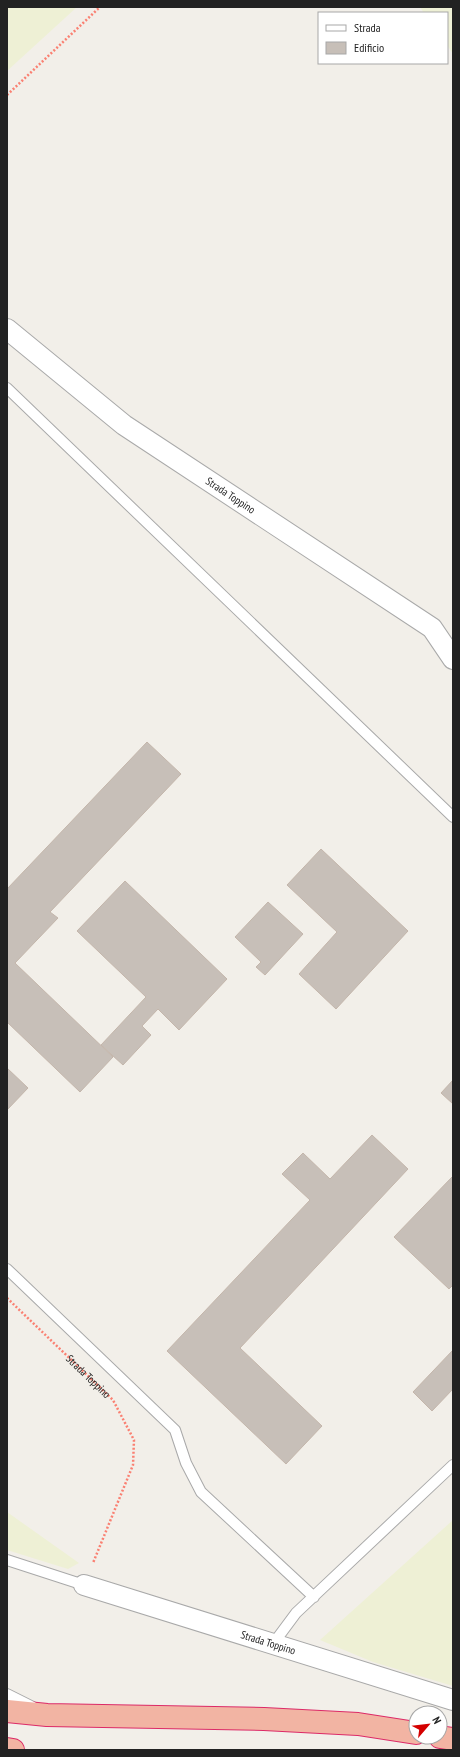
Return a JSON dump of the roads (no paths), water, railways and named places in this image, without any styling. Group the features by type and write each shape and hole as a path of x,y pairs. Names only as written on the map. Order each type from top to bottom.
{"highway":[{"path":"7,1711 47,1715 264,1719 358,1724 408,1732"},
{"path":"7,1749 13,1750"}],"street":[{"name":"Strada Toppino","path":"7,329 124,425 432,628 453,659"},
{"name":"Strada Toppino","path":"84,1585 453,1700"}],"lane":[{"path":"7,388 453,817"},
{"path":"7,1269 175,1430 186,1463 201,1492 314,1597"},
{"path":"273,1644 296,1613 453,1466"},
{"name":"Strada Toppino","path":"7,1560 84,1585"},
{"path":"7,1694 47,1715"}]}
